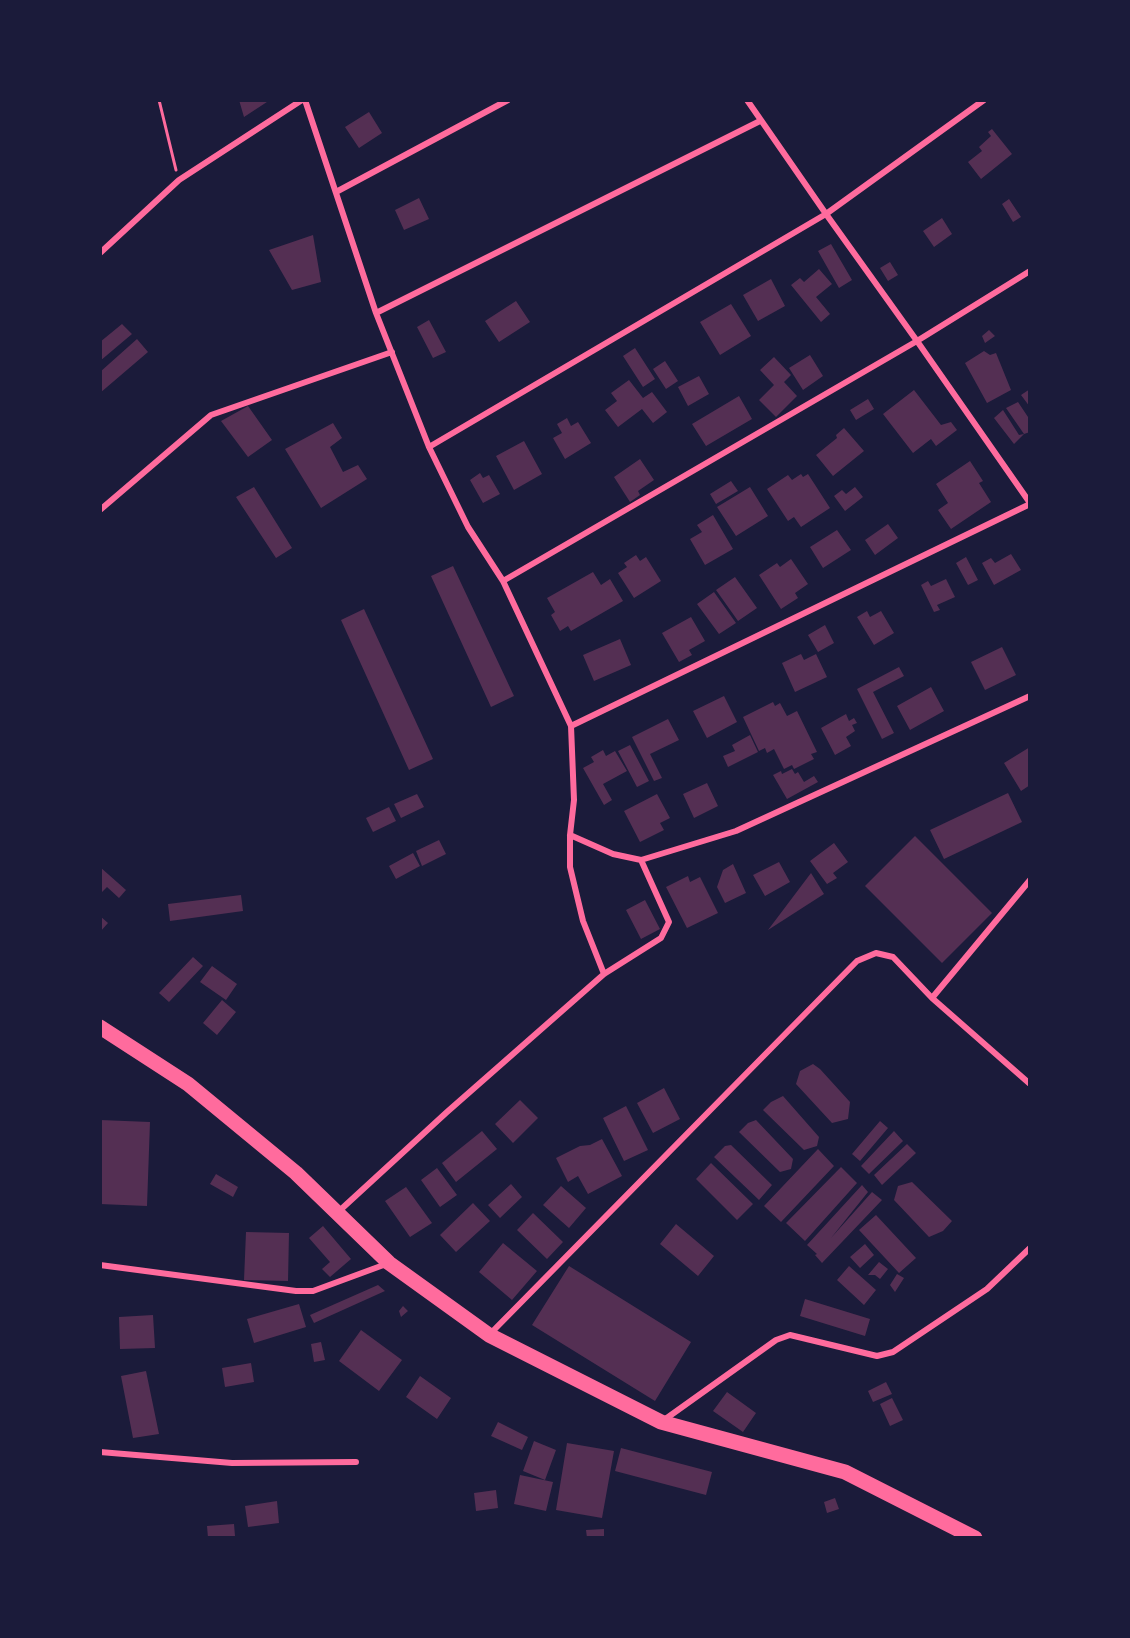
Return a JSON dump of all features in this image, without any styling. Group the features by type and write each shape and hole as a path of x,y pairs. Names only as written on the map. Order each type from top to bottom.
{"main road":[{"path":"100,1027 188,1084 296,1173 389,1263 489,1335 661,1422 846,1472 975,1538"}],"street":[{"path":"100,253 179,180 303,100 376,314 429,447 468,527 503,581 571,726 574,800 570,835 570,867 583,921 604,974"},
{"path":"336,192 508,100"},
{"path":"571,726 1029,504 747,100"},
{"path":"429,447 826,214 984,100"},
{"path":"376,314 760,121"},
{"path":"503,581 917,341 1029,272"},
{"path":"100,510 212,415 392,352"},
{"path":"570,835 613,854 641,860 736,831 1029,696"},
{"path":"338,1214 439,1119 604,974 661,938 669,921 641,860"},
{"path":"932,998 1029,880"},
{"path":"489,1335 857,961 876,953 893,957 932,998 1029,1084"},
{"path":"661,1422 776,1340 790,1335 877,1356 893,1352 987,1289 1029,1248"},
{"path":"100,1264 296,1291 313,1291 389,1263"},
{"path":"100,1452 232,1463 356,1462"}],"path":[{"path":"159,100 179,180"}],"building":[{"path":"239,100 270,100 244,117"},
{"path":"369,112 382,133 359,148 345,127"},
{"path":"992,129 1012,154 981,179 968,162 982,151 979,147 991,136 988,132"},
{"path":"419,198 429,219 404,230 395,210"},
{"path":"1009,199 1021,217 1013,222 1002,204"},
{"path":"942,218 952,234 934,247 923,231"},
{"path":"313,235 321,282 292,290 269,250"},
{"path":"831,244 852,280 839,288 818,251"},
{"path":"890,262 898,275 888,281 880,268"},
{"path":"819,269 832,284 816,297 830,314 821,322 791,285 800,278 804,282"},
{"path":"771,279 785,306 758,321 743,295"},
{"path":"516,301 530,322 499,342 485,321"},
{"path":"731,304 751,336 720,355 700,322"},
{"path":"429,320 446,352 433,358 417,327"},
{"path":"122,324 132,334 100,361 100,342"},
{"path":"989,330 995,336 985,343 982,336"},
{"path":"137,339 148,352 100,393 100,372"},
{"path":"635,348 655,379 643,387 623,356"},
{"path":"984,351 990,355 996,353 1011,390 987,403 965,363"},
{"path":"810,355 823,376 803,390 789,368"},
{"path":"774,357 791,375 784,382 797,396 776,417 759,400 774,385 760,370"},
{"path":"665,361 678,381 666,389 653,369"},
{"path":"699,376 709,394 688,406 678,387"},
{"path":"629,380 643,398 652,392 667,412 653,423 642,409 618,427 605,410 617,401 611,393"},
{"path":"1030,389 1030,407 1021,395"},
{"path":"914,390 941,425 951,422 957,430 936,446 931,439 913,453 883,414"},
{"path":"739,396 752,419 706,446 692,424"},
{"path":"868,399 874,409 856,420 850,410"},
{"path":"1018,402 1030,420 1030,432 1024,434 1006,408"},
{"path":"248,406 272,440 248,457 221,421"},
{"path":"1003,410 1019,435 1024,434 1014,444 994,418"},
{"path":"567,418 571,426 578,422 591,443 565,459 553,438 562,433 557,424"},
{"path":"333,423 342,438 330,447 343,472 358,465 367,479 321,508 285,449"},
{"path":"844,428 864,451 833,476 816,455 837,438 836,435"},
{"path":"524,441 542,474 514,490 496,456"},
{"path":"640,459 654,480 638,491 640,495 630,502 614,477"},
{"path":"970,461 983,481 979,483 991,502 951,529 938,510 948,503 936,484"},
{"path":"480,473 483,478 489,475 500,494 483,503 470,480"},
{"path":"801,474 803,477 808,474 830,508 801,527 794,517 788,521 767,489 788,475 792,480"},
{"path":"731,481 738,491 716,504 710,494"},
{"path":"254,487 292,548 276,558 236,497"},
{"path":"750,487 768,516 736,536 717,507"},
{"path":"855,487 863,497 845,511 834,496 842,490 846,494"},
{"path":"713,515 733,549 705,565 690,539 702,532 697,525"},
{"path":"888,524 898,538 875,555 865,540"},
{"path":"837,530 851,550 823,568 810,547"},
{"path":"1011,554 1021,570 994,585 982,563 991,558 995,563"},
{"path":"636,555 640,561 646,557 661,581 634,598 618,573 627,567 624,563"},
{"path":"966,557 978,580 968,585 956,563"},
{"path":"791,559 808,584 795,593 798,598 781,609 759,575 777,563 780,567"},
{"path":"453,566 514,696 491,707 431,576"},
{"path":"593,572 601,585 610,579 623,601 571,631 568,626 560,631 551,615 555,612 547,598"},
{"path":"735,577 757,608 738,621 716,590"},
{"path":"946,579 955,597 937,605 940,610 934,612 921,585 928,581 931,586"},
{"path":"714,592 736,623 719,634 697,604"},
{"path":"364,609 433,759 409,770 341,620"},
{"path":"867,611 870,617 881,611 894,633 874,645 857,617"},
{"path":"691,617 705,641 689,650 692,655 679,662 662,633"},
{"path":"825,625 834,643 818,652 808,635"},
{"path":"620,639 631,665 594,681 583,655"},
{"path":"1002,647 1016,675 985,690 971,662"},
{"path":"801,654 804,660 816,654 827,677 795,692 782,663"},
{"path":"899,667 904,676 873,692 894,733 882,739 857,689"},
{"path":"931,687 944,711 910,730 897,706"},
{"path":"724,696 737,722 707,738 693,711"},
{"path":"773,702 775,706 780,703 787,716 797,711 817,752 811,754 814,759 794,769 792,765 784,769 774,749 767,753 765,748 759,751 743,717"},
{"path":"846,714 849,721 854,718 857,723 852,725 855,731 846,737 851,746 835,755 821,728"},
{"path":"668,719 679,740 650,754 662,778 654,781 632,737"},
{"path":"750,735 758,752 728,767 723,756 735,751 732,745"},
{"path":"630,745 649,781 637,787 618,751"},
{"path":"1030,747 1030,785 1021,791 1004,763"},
{"path":"603,750 606,756 615,751 627,771 603,784 612,800 604,805 583,768 594,762 591,757"},
{"path":"792,769 795,774 798,772 804,782 814,776 818,782 787,799 773,775"},
{"path":"707,783 718,806 694,818 683,794"},
{"path":"1008,793 1022,822 944,859 930,830"},
{"path":"417,794 424,807 401,818 394,804"},
{"path":"657,794 670,818 660,823 664,830 640,842 624,811"},
{"path":"389,807 396,821 373,832 366,818"},
{"path":"915,836 992,913 942,963 865,886"},
{"path":"439,840 446,854 422,866 416,851"},
{"path":"834,843 848,862 833,873 837,878 827,884 810,861"},
{"path":"413,853 420,866 396,879 389,866"},
{"path":"779,862 790,882 765,896 753,875"},
{"path":"733,864 746,893 725,903 717,887 723,870"},
{"path":"100,867 126,890 119,898 107,887 100,894"},
{"path":"811,873 824,894 768,930"},
{"path":"688,876 690,882 700,877 718,913 687,928 666,887"},
{"path":"241,895 243,911 170,921 168,904"},
{"path":"645,900 660,929 641,939 626,910"},
{"path":"100,916 108,923 100,932"},
{"path":"193,957 203,966 169,1002 159,993"},
{"path":"212,966 237,984 226,1000 200,982"},
{"path":"222,1000 236,1012 217,1035 203,1023"},
{"path":"813,1064 850,1102 848,1119 832,1123 796,1084 800,1071"},
{"path":"664,1088 680,1119 653,1133 637,1103"},
{"path":"783,1096 819,1137 817,1146 804,1150 763,1110 771,1102"},
{"path":"520,1100 538,1118 513,1143 495,1124"},
{"path":"626,1106 648,1150 624,1161 603,1118"},
{"path":"100,1120 150,1122 147,1206 100,1204"},
{"path":"756,1120 793,1159 791,1169 780,1172 739,1132 748,1123"},
{"path":"880,1121 888,1128 860,1161 852,1154"},
{"path":"482,1131 497,1149 456,1182 442,1163"},
{"path":"894,1131 903,1141 869,1174 861,1166"},
{"path":"602,1139 622,1176 588,1194 578,1176 568,1182 556,1158 580,1146 590,1145"},
{"path":"907,1144 916,1153 882,1185 874,1175"},
{"path":"731,1145 772,1185 759,1200 714,1157 725,1146"},
{"path":"818,1149 834,1166 781,1222 764,1206"},
{"path":"711,1163 753,1204 737,1220 696,1179"},
{"path":"841,1167 857,1183 805,1241 786,1223"},
{"path":"437,1168 457,1195 440,1207 421,1180"},
{"path":"216,1174 238,1187 233,1197 210,1184"},
{"path":"912,1182 952,1221 943,1231 929,1237 894,1200 898,1186"},
{"path":"511,1184 522,1197 500,1218 488,1205"},
{"path":"862,1185 868,1192 831,1238 872,1192 882,1200 822,1263 815,1255 817,1254 807,1245"},
{"path":"561,1186 586,1208 569,1228 543,1205"},
{"path":"406,1187 432,1223 410,1237 385,1201"},
{"path":"473,1203 490,1221 456,1252 440,1235"},
{"path":"533,1213 563,1242 547,1259 517,1230"},
{"path":"876,1215 916,1258 899,1273 859,1230"},
{"path":"676,1224 714,1256 698,1276 660,1244"},
{"path":"323,1226 351,1259 330,1277 322,1269 330,1262 309,1238"},
{"path":"246,1232 289,1233 288,1281 244,1280"},
{"path":"503,1243 537,1271 512,1300 479,1272"},
{"path":"865,1244 874,1255 860,1268 850,1257"},
{"path":"879,1262 888,1269 880,1279 875,1275 868,1275"},
{"path":"569,1266 691,1342 655,1401 532,1325"},
{"path":"849,1266 876,1290 864,1305 837,1280"},
{"path":"897,1274 904,1278 895,1292 890,1285"},
{"path":"378,1285 385,1291 314,1323 310,1315"},
{"path":"805,1299 870,1319 865,1336 800,1316"},
{"path":"299,1304 306,1327 254,1343 247,1319"},
{"path":"403,1306 408,1311 401,1317 399,1311"},
{"path":"153,1315 155,1348 120,1349 119,1317"},
{"path":"361,1330 402,1360 379,1391 339,1361"},
{"path":"321,1342 325,1360 314,1362 311,1344"},
{"path":"251,1363 254,1382 225,1387 222,1368"},
{"path":"146,1371 159,1434 133,1438 121,1376"},
{"path":"420,1376 451,1398 437,1419 406,1397"},
{"path":"886,1382 892,1394 873,1402 868,1391"},
{"path":"727,1392 756,1413 743,1432 713,1411"},
{"path":"892,1398 903,1420 890,1426 880,1404"},
{"path":"498,1422 528,1437 522,1450 491,1436"},
{"path":"534,1441 556,1450 545,1480 523,1471"},
{"path":"567,1443 614,1451 602,1518 556,1510"},
{"path":"621,1448 712,1472 706,1495 615,1471"},
{"path":"520,1475 553,1482 546,1511 514,1504"},
{"path":"496,1490 498,1508 476,1511 474,1493"},
{"path":"835,1498 839,1509 827,1513 824,1502"},
{"path":"277,1501 279,1523 248,1527 245,1506"},
{"path":"234,1524 235,1536 208,1538 207,1526"},
{"path":"604,1529 604,1538 587,1538 586,1530"}]}
